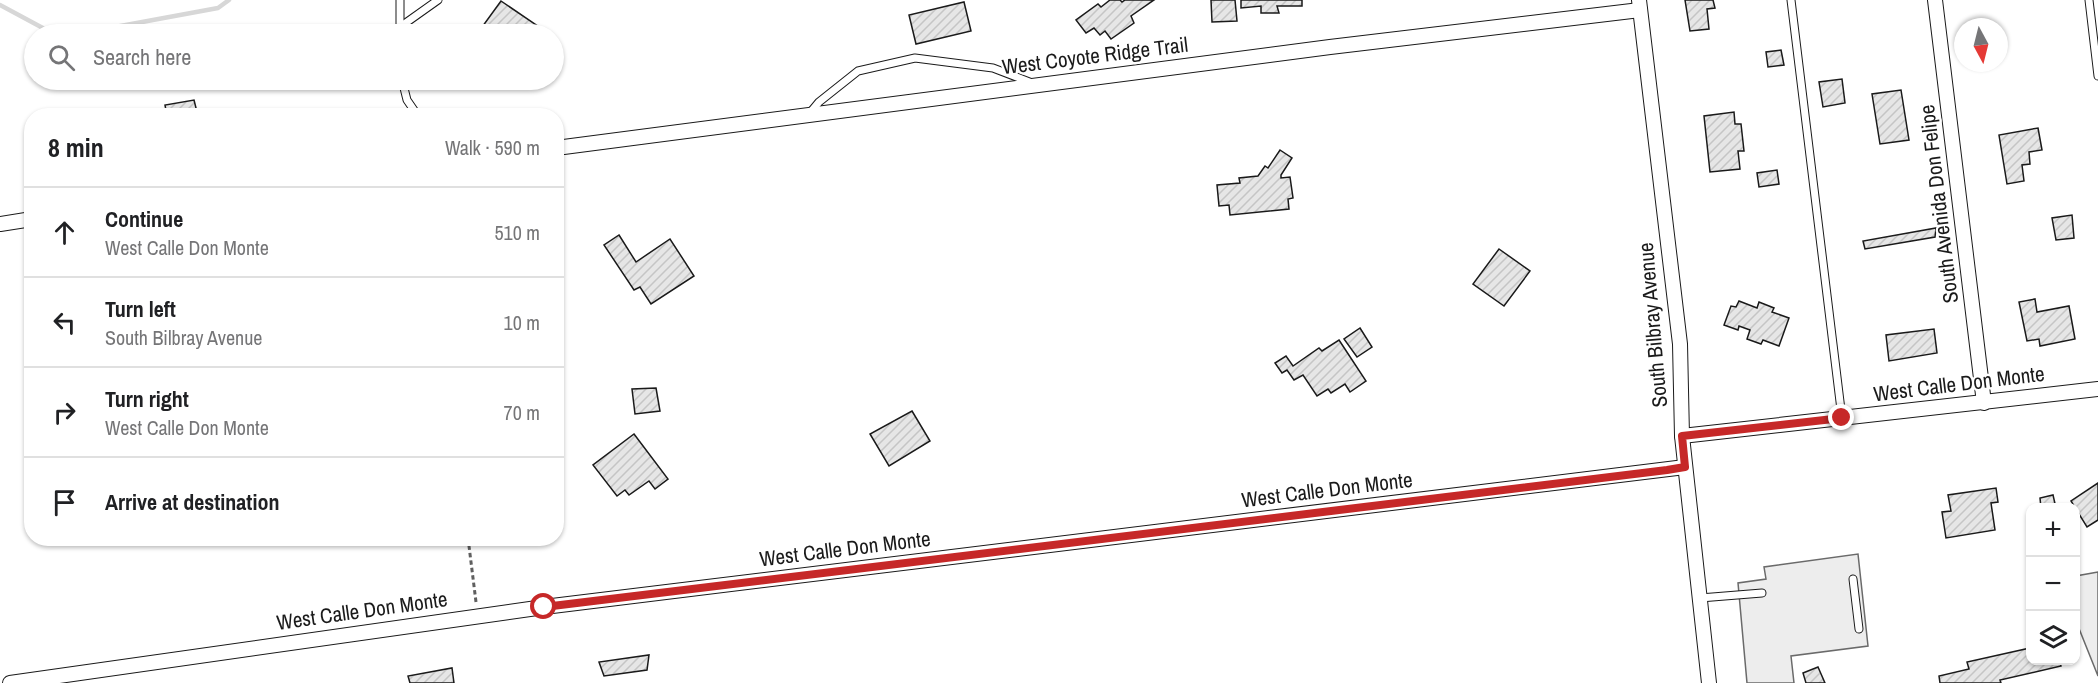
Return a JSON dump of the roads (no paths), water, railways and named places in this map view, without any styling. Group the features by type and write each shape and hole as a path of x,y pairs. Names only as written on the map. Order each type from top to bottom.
{"street":[{"name":"South Avenida Don Felipe","path":"1935,0 1984,403"},
{"name":"West Coyote Ridge Trail","path":"564,147 1639,5"},
{"name":"South Bilbray Avenue","path":"1639,5 1680,344 1682,436 1709,683"},
{"path":"0,224 24,220"},
{"name":"West Calle Don Monte","path":"1682,436 1984,403 2098,388"},
{"name":"West Calle Don Monte","path":"10,683 478,616 1685,467"}],"lane":[{"path":"400,0 400,24"},
{"path":"409,24 438,0"},
{"path":"1791,0 1842,418"},
{"path":"2089,0 2098,75"},
{"path":"809,115 819,102 858,71 915,58 993,68 1037,85"},
{"path":"404,90 412,108"},
{"path":"1853,579 1859,629"},
{"path":"1700,598 1762,593"}],"waterway":[{"path":"131,24 218,8 229,0"},
{"path":"0,5 35,24"}]}
